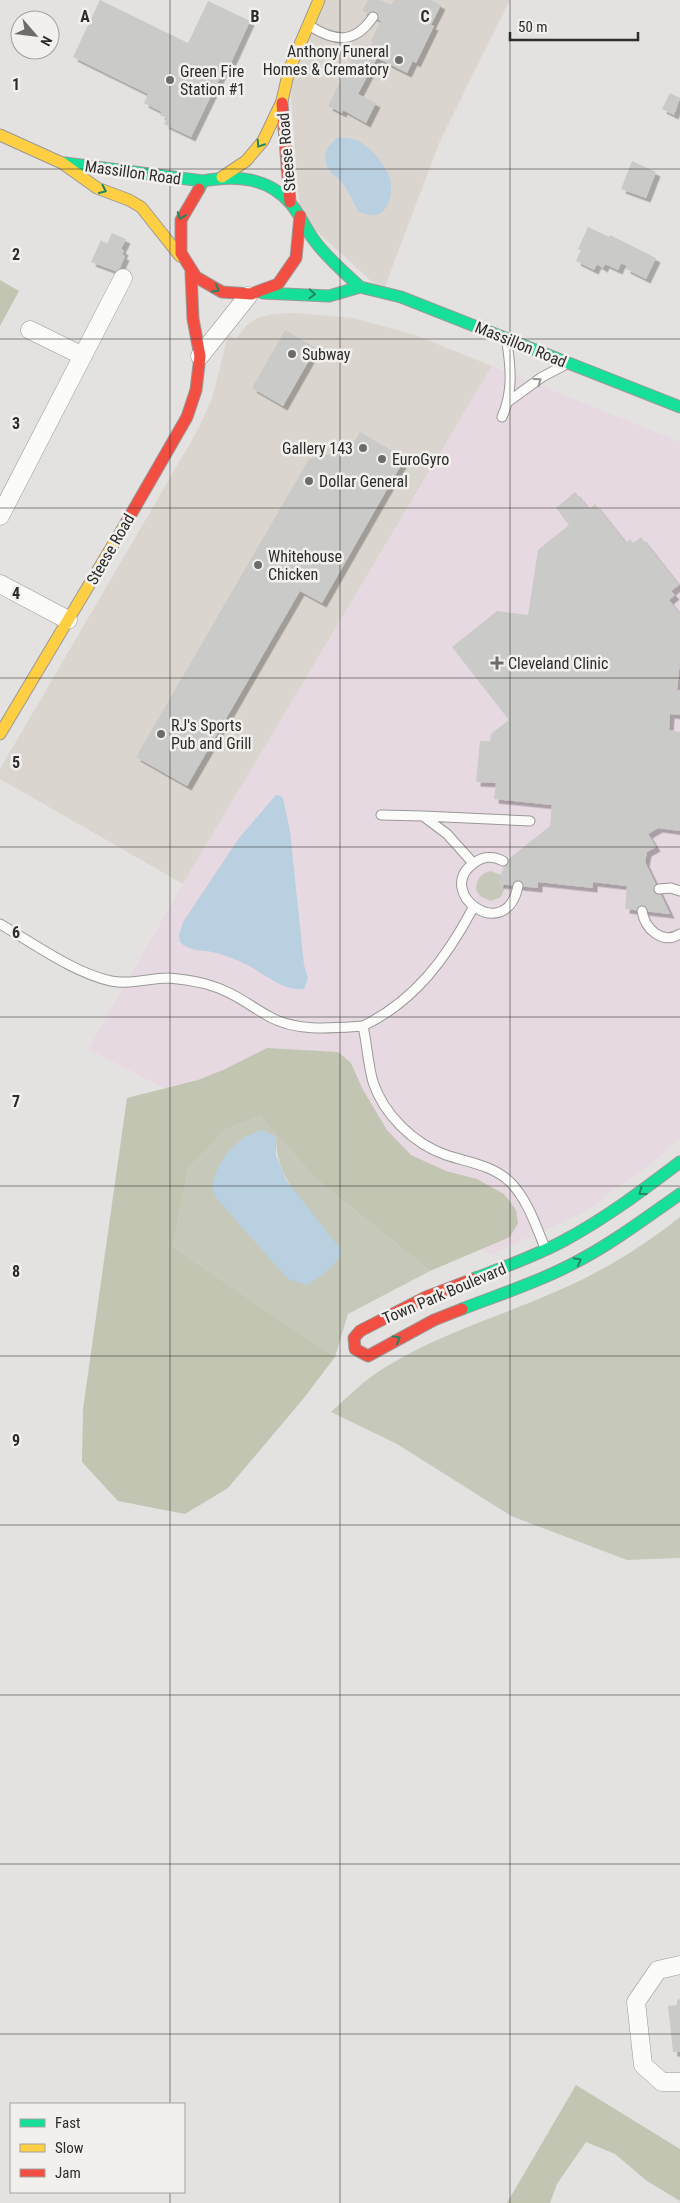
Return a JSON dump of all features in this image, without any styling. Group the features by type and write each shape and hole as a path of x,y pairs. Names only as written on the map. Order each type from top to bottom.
{"street":[{"name":"Steese Road","path":"222,177 246,161 257,150 282,101 289,70 307,24 319,0"},
{"name":"Steese Road","path":"282,101 290,202"},
{"name":"Massillon Road","path":"0,135 62,163 98,188 129,200 141,207 155,221 181,257"},
{"name":"Massillon Road","path":"62,163 203,181"},
{"path":"200,356 256,294 286,276 294,264 301,245 300,216 290,202 261,181 250,178 222,177 203,181 187,202 179,218 176,234 181,257 191,273 215,289 227,294 256,294"},
{"name":"Massillon Road","path":"300,216 312,238 329,259 360,287 401,297 680,407"},
{"name":"Steese Road","path":"0,734 187,417 196,390 200,356 193,320 191,273"},
{"path":"0,516 123,278"},
{"name":"Massillon Road","path":"256,294 329,296 360,287"},
{"path":"30,330 83,356"},
{"path":"0,584 68,620"},
{"name":"Town Park Boulevard","path":"680,1162 552,1260 443,1290 378,1321 356,1334 353,1344 355,1349 363,1356 368,1356 552,1260 629,1230 680,1194"},
{"path":"680,1965 658,1970 636,2002 643,2065 662,2082 680,2082"}],"lane":[{"path":"307,24 326,36 341,38 358,33 373,17"},
{"path":"502,417 509,401 510,365 507,338"},
{"path":"509,401 542,377 568,363"},
{"path":"382,815 530,821"},
{"path":"423,816 447,834 473,863"},
{"path":"503,861 490,857 473,863 463,878 464,896 474,908 485,913 495,913 504,910 511,903 518,886"},
{"path":"659,889 671,888 680,891"},
{"path":"0,924 87,974 112,981 135,983 167,978 193,980 225,989 271,1018 296,1026 334,1028 363,1026 383,1016 409,996 430,975 450,948 474,908"},
{"path":"642,911 643,920 653,933 668,938 679,936"},
{"path":"363,1026 373,1083 388,1110 409,1135 427,1147 492,1170 509,1181 522,1198 552,1260"}],"shaded area":[{"path":"319,0 510,0 440,141 383,292 300,216 289,70"},
{"path":"295,313 353,318 383,326 412,334 492,366 183,884 0,779 0,769 195,435 212,399 228,335 236,339 246,326 257,318 272,314"},
{"name":"Cleveland Clinic","path":"492,366 680,442 680,1138 653,1162 584,1212 490,1255 88,1049 183,884"}],"green space":[{"path":"0,280 19,291 0,326"},
{"path":"491,871 501,875 499,884 506,885 501,897 491,901 481,897 476,890 480,877 484,873"},
{"path":"267,1048 338,1052 351,1063 363,1090 387,1130 411,1155 446,1171 477,1179 504,1194 516,1210 518,1223 510,1237 430,1271 315,1178 260,1116 227,1129 188,1169 173,1247 335,1357 304,1398 228,1488 185,1514 118,1501 82,1462 83,1409 127,1098 198,1080"},
{"path":"260,1116 315,1178 430,1271 348,1314 335,1357 173,1247 188,1169 227,1129","holes":["276,1136 278,1158 285,1176 307,1209 243,1138"]},
{"path":"680,1217 680,1558 627,1560 511,1516 397,1444 331,1412 370,1377 405,1356 426,1345 589,1276 637,1248"},
{"path":"576,2085 680,2149 680,2201 647,2181 615,2154 586,2142 557,2184 550,2203 507,2203"}],"water":[{"path":"339,137 354,139 363,144 373,152 385,168 390,179 391,194 383,212 372,215 359,212 344,185 328,169 325,159 327,149"},
{"path":"276,795 283,798 290,831 304,965 308,978 304,989 296,989 279,984 249,966 227,956 191,949 180,942 179,935 183,922 239,838"},
{"path":"261,1130 276,1136 276,1155 286,1180 342,1251 328,1271 307,1285 288,1279 217,1199 212,1187 217,1170 226,1154 243,1138"}],"building":[{"name":"Green Fire Station #1","path":"100,0 188,43 208,1 250,21 229,67 226,65 191,137 164,124 167,118 160,115 162,112 144,103 148,94 73,57"},
{"name":"Anthony Funeral Homes & Crematory","path":"368,0 380,0 391,5 394,0 431,0 441,5 431,25 434,26 416,63 413,61 407,73 377,58 358,94 376,103 366,123 343,110 342,113 328,106 359,45 369,51 373,42 371,41 381,21 362,11"},
{"path":"670,93 680,98 674,115 662,109"},
{"path":"632,161 656,172 646,198 621,189"},
{"path":"588,227 609,237 610,235 656,258 646,279 626,269 627,266 621,263 618,270 605,264 603,268 597,264 594,270 576,261 581,250 578,249"},
{"path":"112,233 126,239 121,249 124,251 122,255 125,256 118,272 91,262 101,240 107,244"},
{"path":"285,330 316,348 283,406 252,388"},
{"path":"360,432 405,458 322,603 300,591 187,786 136,757 309,459 350,449"},
{"path":"575,492 589,509 595,504 626,543 630,539 633,543 641,537 679,585 671,591 675,595 669,600 680,614 680,661 677,691 680,690 680,715 670,714 669,730 680,732 680,831 658,828 648,834 656,847 647,852 645,862 670,914 625,909 627,886 593,882 593,888 538,882 538,888 499,884 506,861 550,826 552,805 494,799 496,783 476,782 480,741 490,741 491,734 509,720 452,647 497,611 528,615 538,550 569,525 556,508"},
{"path":"680,1999 680,2052 673,2052 668,2006 677,2005 677,2000"}],"traffic: fast":[{"path":"65,163 203,181"},
{"path":"199,189 203,181 227,178 251,180 272,188 291,204 324,253 360,287"},
{"path":"263,293 329,296 360,287 401,297 680,407"},
{"path":"473,1279 520,1261 565,1240 624,1203 680,1162"},
{"path":"462,1309 535,1281 578,1261 617,1238 680,1194"}],"traffic: slow":[{"path":"222,177 246,161 263,141 282,101 289,70 319,0"},
{"path":"0,135 62,163 97,188 129,200 141,207 180,256"},
{"path":"0,734 126,523"}],"traffic: jam":[{"path":"282,103 290,202"},
{"path":"199,189 181,220 181,253 196,277 222,292 251,294 278,284 296,258 300,216"},
{"path":"126,523 187,417 196,390 200,356 193,319 191,273"},
{"path":"462,1309 434,1320 368,1356 355,1349 354,1338 360,1331 426,1297 473,1279"}],"place":[{"name":"Anthony Funeral Homes & Crematory","path":"399,60"},
{"name":"Green Fire Station #1","path":"170,80"},
{"name":"Subway","path":"292,354"},
{"name":"Gallery 143","path":"363,448"},
{"name":"EuroGyro","path":"382,459"},
{"name":"Dollar General","path":"309,481"},
{"name":"Whitehouse Chicken","path":"258,565"},
{"name":"Cleveland Clinic","path":"497,663"},
{"name":"RJ's Sports Pub and Grill","path":"161,734"}]}
